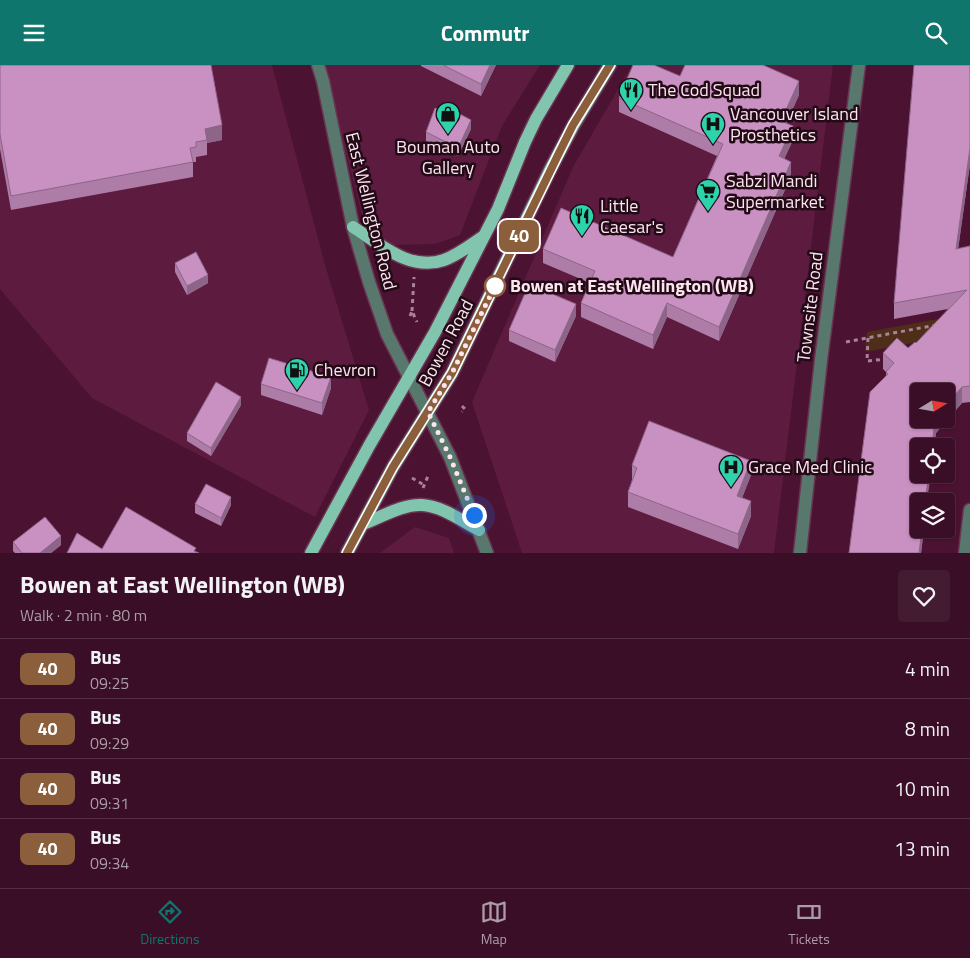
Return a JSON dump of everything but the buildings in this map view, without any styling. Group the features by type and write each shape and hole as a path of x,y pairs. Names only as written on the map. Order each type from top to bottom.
{"main road":[{"name":"Bowen Road","path":"311,553 369,446 435,332 498,209 525,142 568,65"},
{"name":"Bowen Road","path":"347,553 393,467 452,373 573,125 610,65"},
{"path":"354,227 400,256 416,262 432,263 445,260 484,236"},
{"path":"363,523 409,507 422,505 437,509 479,530"}],"street":[{"name":"East Wellington Road","path":"318,65 354,227 369,281 387,334 450,457 487,553"},
{"name":"Townsite Road","path":"800,553 821,360 859,65"},
{"path":"965,553 970,510"}],"path":[{"path":"410,316 414,277"},
{"path":"412,311 418,322"},
{"path":"846,342 942,324"},
{"path":"868,338 867,361 890,360"},
{"path":"462,406 466,409 462,412"},
{"path":"422,491 428,477"},
{"path":"412,478 424,485"}],"shaded area":[{"path":"0,65 272,65 325,265 369,410 315,517 92,398 0,289"},
{"path":"323,65 540,65 502,126 460,235 435,244 393,245 366,230"},
{"path":"632,65 833,65 774,553 522,553 472,402 573,167"},
{"path":"970,313 970,332 865,352 867,332"},
{"path":"415,527 449,538 454,553 380,553"}],"bus line":[{"name":"40","path":"347,553 393,467 452,373 573,125 610,65"}],"place":[{"name":"The Cod Squad","path":"631,111"},
{"name":"Bouman Auto Gallery","path":"448,135"},
{"name":"Vancouver Island Prosthetics","path":"713,145"},
{"name":"Sabzi Mandi Supermarket","path":"708,212"},
{"name":"Little Caesar's","path":"582,237"},
{"name":"Bowen at East Wellington (WB)","path":"495,286"},
{"name":"Chevron","path":"297,391"},
{"name":"Grace Med Clinic","path":"731,488"}],"route":[{"path":"474,515 450,457 428,412 452,373 497,282 495,286"}]}
